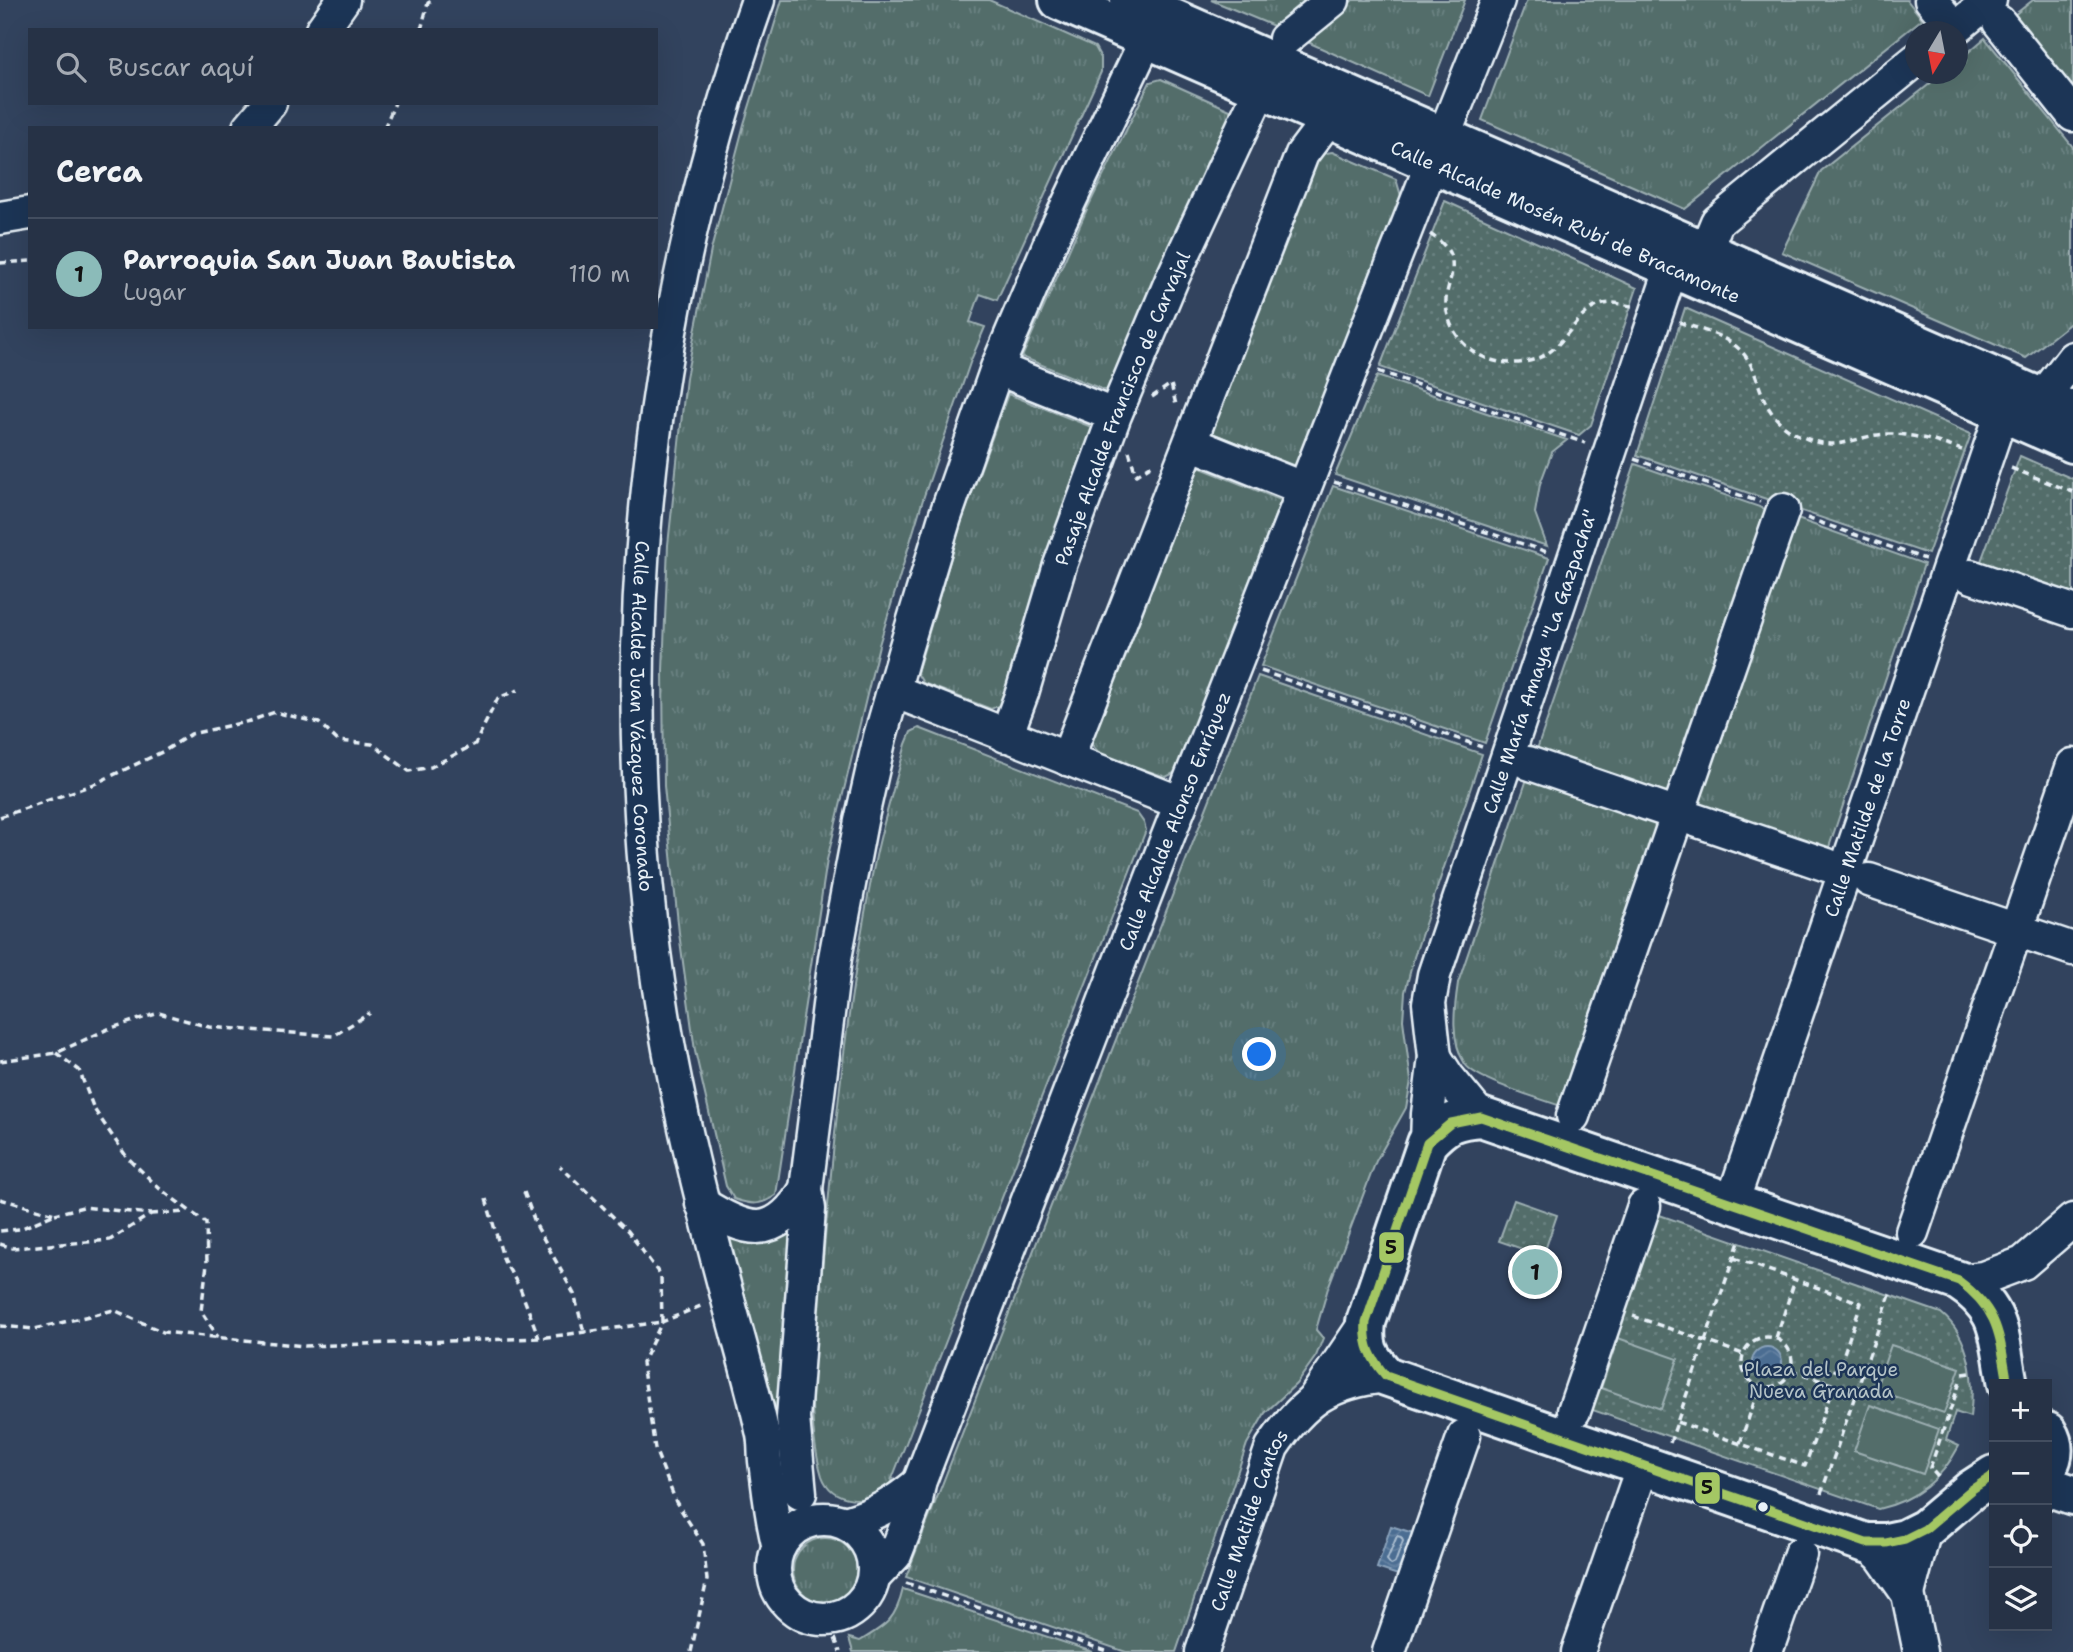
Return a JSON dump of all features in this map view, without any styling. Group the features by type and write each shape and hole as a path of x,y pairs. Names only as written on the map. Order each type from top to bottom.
{"main road":[{"name":"Calle Alcalde Mosén Rubí de Bracamonte","path":"1059,0 1329,118 1438,150"},
{"name":"Calle Alcalde Mosén Rubí de Bracamonte","path":"1130,0 1438,150 1689,259 2058,405"},
{"name":"Calle Alcalde Mosén Rubí de Bracamonte","path":"1689,259 2002,412 2073,443"},
{"path":"1989,1478 1925,1529 1905,1539 1886,1543 1866,1542 1656,1454 1386,1376 1371,1359 1364,1341 1366,1322 1427,1143 1442,1127 1459,1119 1481,1117 1959,1281 1975,1291 1997,1323 2007,1379"},
{"path":"2052,1488 2073,1495"}],"street":[{"path":"323,28 343,0"},
{"name":"Calle Alcalde Juan Vázquez Coronado","path":"758,0 738,54 706,162 683,262 658,401 645,505 638,613 640,788 649,910 663,1014 702,1203 764,1434 774,1530 779,1547"},
{"path":"1285,39 1333,0"},
{"name":"Calle Alcalde Alonso Enríquez","path":"886,1578 916,1501 919,1483 1181,803 1498,0"},
{"path":"1941,14 1994,11 2073,115"},
{"path":"806,1507 825,1519 845,1523 856,1530 870,1549 874,1567 886,1578 852,1610 831,1618 807,1615 790,1605 776,1582 774,1572 779,1547 806,1507 793,1419 809,1209 806,1189 835,958 861,821 880,737 945,517 997,369 1052,236 1147,38"},
{"name":"Calle María Amaya \"La Gazpacha\"","path":"1427,1143 1435,1057 1429,1003 1434,975 1689,259 1717,222 1905,69"},
{"name":"Pasaje Alcalde Francisco de Carvajal","path":"1006,736 1022,693 1060,565 1115,415 1172,279 1261,88"},
{"path":"251,126 268,105"},
{"path":"1067,759 1302,154 1329,118"},
{"path":"0,218 28,213"},
{"path":"2058,405 2073,358"},
{"path":"1011,374 1106,412"},
{"name":"Calle Matilde de la Torre","path":"1732,1203 2002,412"},
{"path":"1200,447 1292,484"},
{"path":"1573,1115 1783,510"},
{"path":"1970,576 2073,611"},
{"path":"894,691 1181,803"},
{"path":"1528,763 1827,865"},
{"path":"1912,1232 2073,765"},
{"path":"1869,880 2073,949"},
{"name":"Calle María Amaya \"La Gazpacha\"","path":"1435,1057 1481,1117"},
{"path":"702,1203 744,1226 760,1228 778,1221 795,1208 806,1189"},
{"path":"1573,1411 1644,1206"},
{"path":"1959,1281 1983,1278 2023,1263 2073,1220"},
{"path":"1997,1323 2008,1291 2023,1263"},
{"name":"Calle Matilde Cantos","path":"1202,1652 1272,1447 1292,1418 1314,1399 1366,1322"},
{"name":"Calle Matilde Cantos","path":"1314,1399 1361,1378 1386,1376"},
{"name":"Calle Alcalde Juan Vázquez Coronado","path":"764,1434 806,1507"},
{"path":"1390,1652 1464,1436"},
{"path":"1578,1652 1656,1454"},
{"path":"845,1523 868,1517 895,1503 919,1483"},
{"path":"1908,1594 1925,1529"},
{"path":"1866,1542 1881,1556 1908,1594 1920,1652"},
{"path":"1766,1652 1800,1553"}],"path":[{"path":"422,28 428,3 433,0"},
{"path":"385,126 394,105"},
{"path":"1428,232 1443,242 1452,263 1446,303 1451,326 1463,342 1481,358 1502,364 1531,360 1554,350 1577,321 1594,306 1611,303 1636,307"},
{"path":"0,263 28,261"},
{"path":"1677,322 1723,338 1737,347 1749,360 1771,413 1787,428 1804,438 1839,444 1885,434 1915,435 1968,452"},
{"path":"1374,370 1591,444"},
{"path":"1144,403 1171,384 1179,416"},
{"path":"1129,449 1136,475 1154,464"},
{"path":"2011,468 2073,492"},
{"path":"1329,480 1555,555"},
{"path":"1256,669 1488,749"},
{"path":"0,817 92,785 164,751 191,734 250,721 275,712 318,723 338,741 372,744 409,771 431,767 475,744 498,698 518,690"},
{"path":"0,1061 56,1053 108,1029 159,1013 209,1027 333,1036 370,1013"},
{"path":"56,1053 79,1070 94,1109 126,1156 160,1189 206,1223 207,1264 201,1311 219,1338"},
{"path":"560,1166 628,1231 661,1276 662,1322 642,1363 655,1449 677,1502 703,1544 707,1580 691,1652"},
{"path":"524,1192 536,1225 574,1294 584,1332"},
{"path":"0,1199 55,1214"},
{"path":"486,1199 504,1261 520,1288 539,1338"},
{"path":"0,1231 20,1229 55,1214 83,1207 151,1214 188,1212"},
{"path":"0,1244 13,1248 110,1240 151,1214"},
{"path":"1656,1454 1677,1422 1740,1239"},
{"path":"1677,1422 1805,1466 1829,1398 1819,1395 1823,1381 1828,1368 1838,1371 1861,1303 1734,1258"},
{"path":"1776,1338 1795,1280"},
{"path":"1821,1494 1891,1292"},
{"path":"0,1326 35,1329 114,1310 163,1332 305,1346 539,1338 662,1322 705,1304"},
{"path":"1609,1308 1743,1354"},
{"path":"1768,1336 1776,1338 1788,1347 1793,1363 1782,1382 1775,1386 1759,1385 1752,1382 1743,1370 1743,1354 1753,1341 1768,1336"},
{"path":"1791,1370 1856,1393"},
{"path":"1963,1374 1970,1373"},
{"path":"1937,1477 1930,1468 1960,1382 1964,1382"},
{"path":"1740,1444 1759,1385"},
{"path":"886,1578 1109,1652"},
{"path":"835,1638 840,1652"}],"green space":[{"path":"782,0 989,0 1095,47 1101,58 1101,72 997,300 980,294 970,322 985,327 924,496 879,645 827,860 776,1195 761,1203 751,1203 734,1199 726,1186 695,1051 679,933 664,786 663,670 668,545 686,378 711,250 744,124"},
{"path":"1211,0 1317,0 1281,29"},
{"path":"1353,0 1465,0 1428,96 1303,40"},
{"path":"1527,0 1907,0 1922,19 1905,21 1905,33 1685,209 1482,120"},
{"path":"2033,0 2073,0 2073,90 2013,16"},
{"path":"1985,38 2073,147 2073,321 2026,358 1782,252 1821,171 1930,84 1968,84 1968,52"},
{"path":"1161,79 1230,110 1230,125 1109,392 1022,357 1087,209 1150,82"},
{"path":"1332,152 1396,179 1401,196 1295,466 1209,432 1313,161 1321,154"},
{"path":"1445,201 1637,288 1591,425 1579,435 1380,367"},
{"path":"1685,308 1971,434 1928,554 1637,455"},
{"path":"1377,376 1567,440 1552,452 1540,484 1535,513 1547,546 1335,475"},
{"path":"1008,394 1094,428 1005,703 991,709 923,683 917,673 961,523"},
{"path":"2020,456 2073,479 2073,605 1977,572"},
{"path":"1635,464 1777,513 1677,800 1534,758"},
{"path":"1196,466 1281,500 1176,772 1166,777 1101,755 1092,745 1089,736"},
{"path":"1333,486 1549,558 1485,743 1261,666"},
{"path":"1786,515 1924,564 1825,859 1684,811"},
{"path":"1258,676 1482,754 1414,957 1405,992 1403,1020 1411,1081 1406,1108 1376,1161 1328,1288 1316,1330 1323,1338 1316,1356 1296,1384 1265,1413 1247,1444 1176,1652 1126,1652 906,1577"},
{"path":"919,728 1137,813 1146,830 888,1489 871,1497 852,1499 834,1492 827,1485 816,1451 812,1396 815,1340 838,1108 866,906 886,814 906,744 911,732"},
{"path":"1558,777 1671,817 1570,1109 1497,1084 1472,1070 1460,1055 1454,1025 1458,983 1527,779 1554,789"},
{"path":"1514,1200 1557,1215 1543,1256 1499,1241"},
{"path":"804,1207 782,1441 720,1226"},
{"name":"Plaza del Parque Nueva Granada","path":"1648,1211 1941,1313 1959,1334 1965,1347 1972,1389 1970,1417 1955,1412 1946,1440 1959,1446 1936,1479 1905,1500 1878,1509 1581,1406"},
{"path":"1618,1338 1678,1359 1661,1409 1601,1388"},
{"path":"1891,1345 1960,1368 1944,1413 1875,1390"},
{"path":"1870,1405 1939,1429 1923,1474 1854,1451"},
{"path":"825,1538 848,1547 857,1570 848,1593 825,1602 802,1593 793,1570 802,1547"},
{"path":"903,1589 1093,1652 853,1652 849,1638 860,1641 884,1625 897,1608"}],"water":[{"path":"1767,1347 1777,1352 1782,1362 1777,1372 1767,1377 1757,1372 1752,1362 1757,1352"},
{"path":"1391,1526 1413,1533 1398,1575 1377,1568"}],"transit line":[{"name":"5","path":"1989,1478 1925,1529 1905,1539 1866,1543 1386,1376 1370,1351 1366,1338 1366,1322 1427,1143 1451,1123 1481,1117 1959,1281 1973,1292 1991,1315 2000,1338 2007,1379"}],"place":[{"name":"Parroquia San Juan Bautista","path":"1535,1272"}]}
